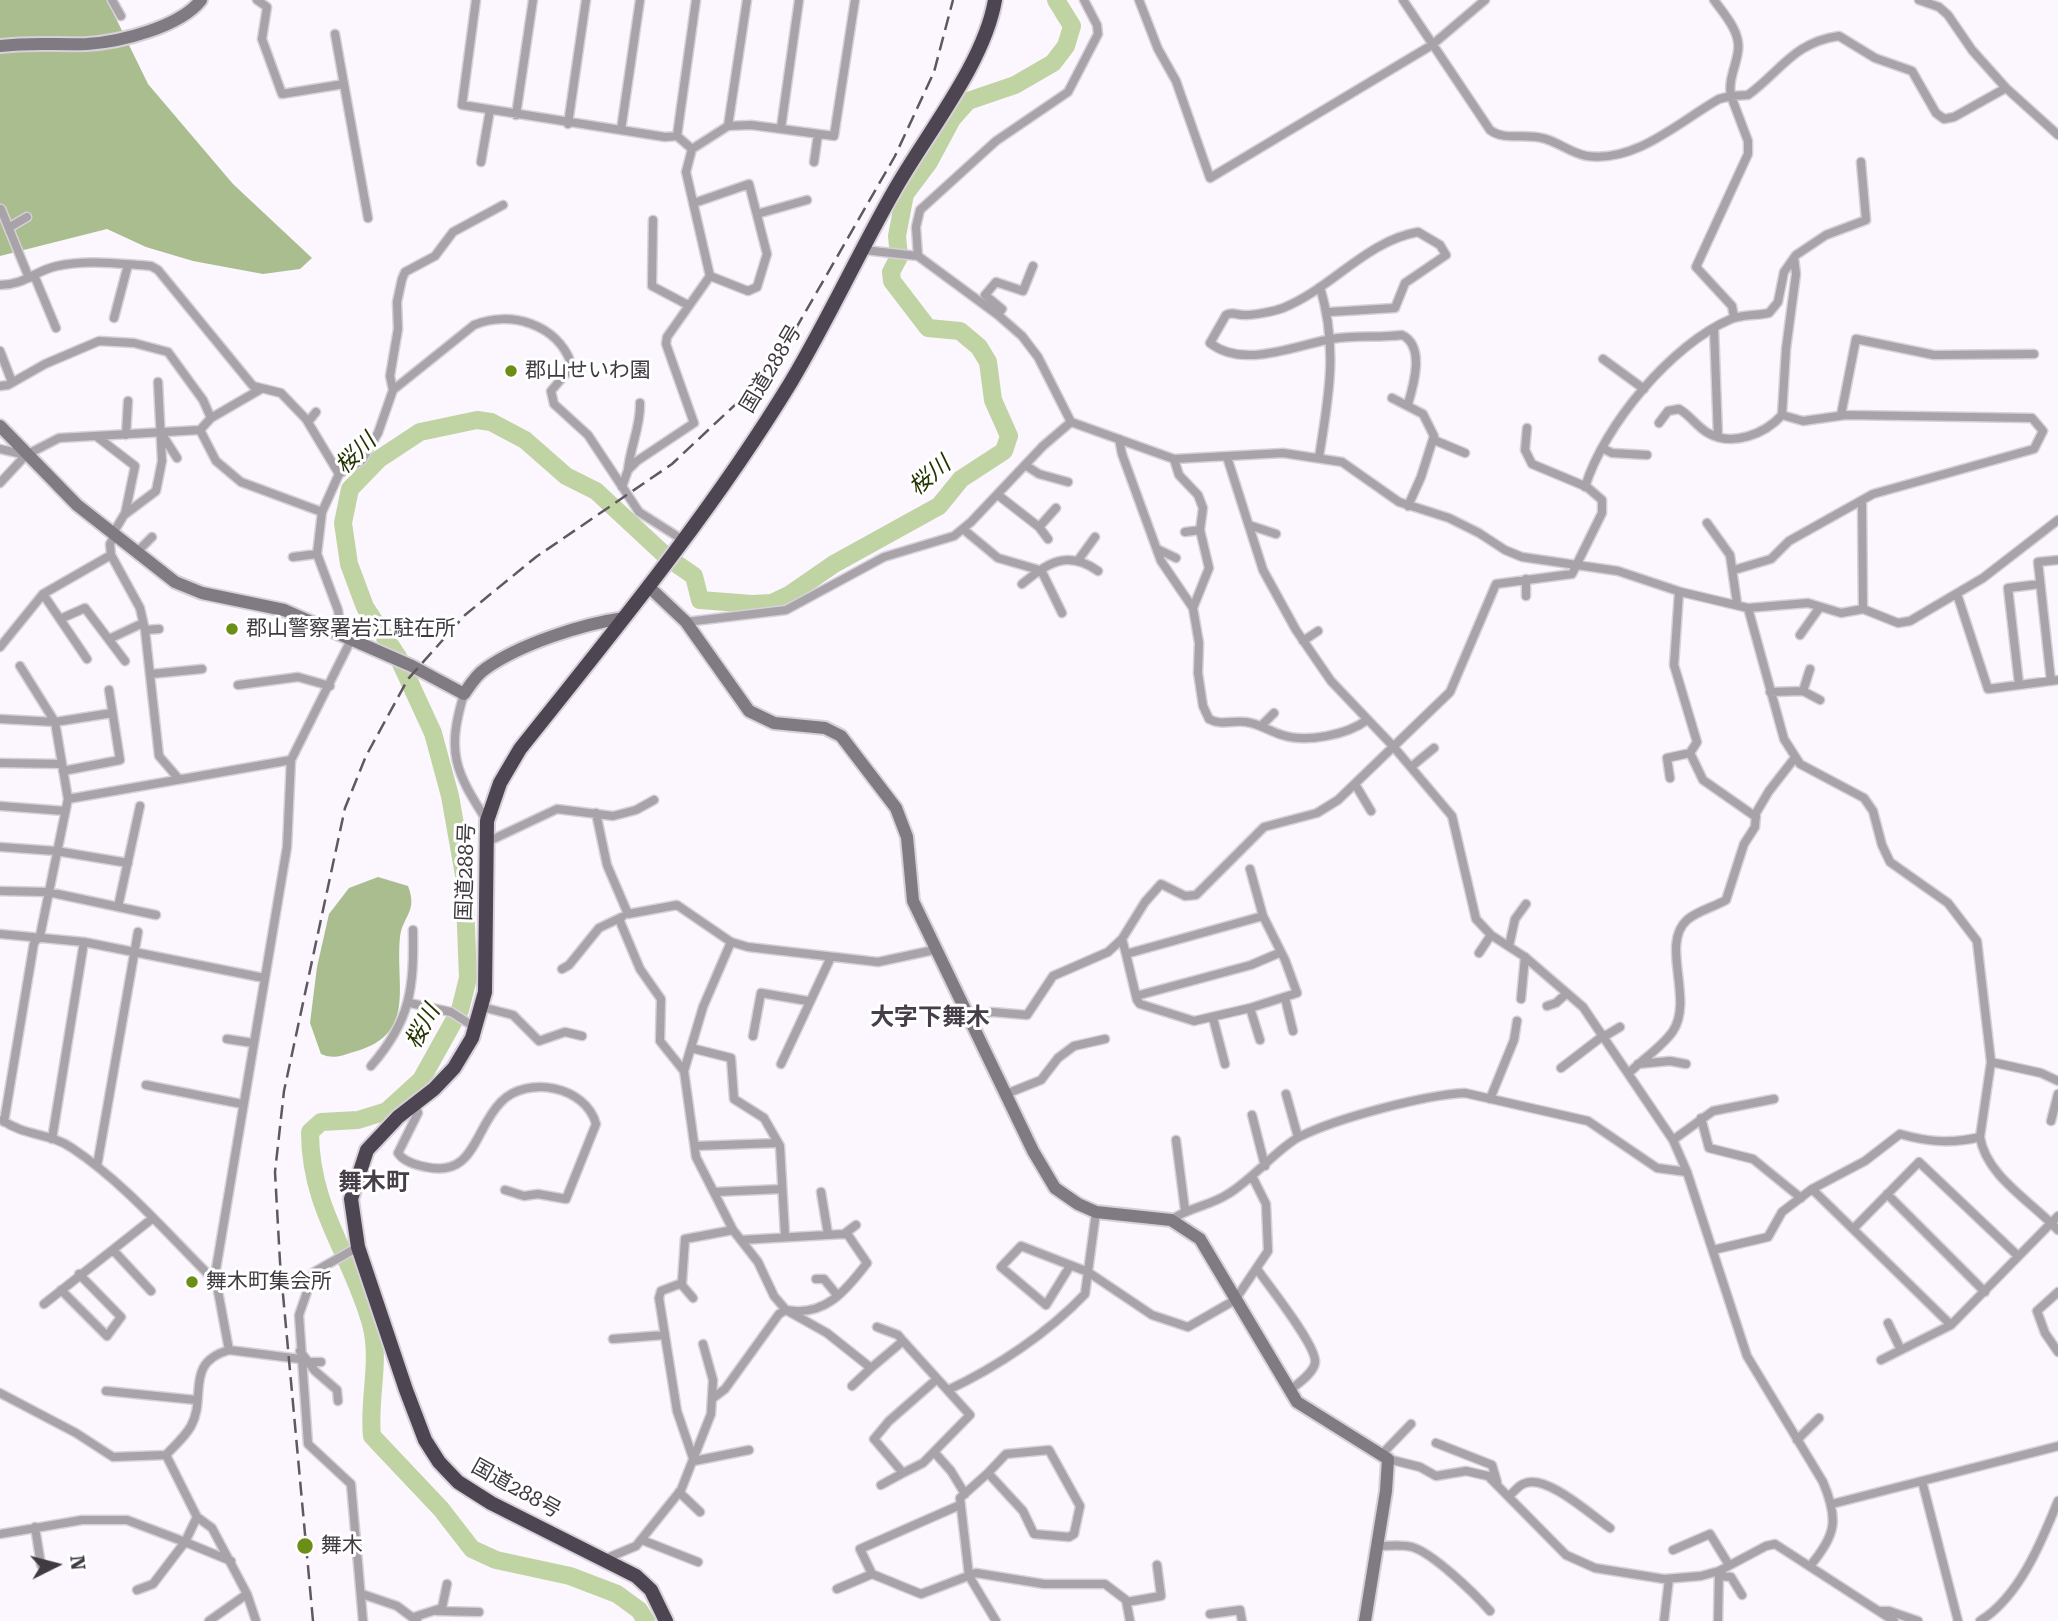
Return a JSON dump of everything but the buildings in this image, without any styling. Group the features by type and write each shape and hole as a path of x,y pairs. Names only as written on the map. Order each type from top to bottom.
{"highway":[{"name":"国道288号","path":"666,1621 644,1583 605,1559 491,1503 458,1482 439,1462 425,1440 353,1249 351,1208 356,1177 370,1145 454,1068 470,1024 482,1007 485,843 487,821 500,783 520,749 682,541 790,383 893,192 988,33 995,0"}],"street":[{"path":"112,0 121,16"},
{"path":"0,46 35,41 87,44 118,39 174,22 186,16 201,0"},
{"path":"257,0 267,7 262,39 282,94 344,84"},
{"path":"476,0 462,105 568,124 666,137 677,136 692,149"},
{"path":"516,115 533,0"},
{"path":"568,124 586,0"},
{"path":"621,130 640,0"},
{"path":"677,136 696,0"},
{"path":"728,126 747,0"},
{"path":"781,128 799,0"},
{"path":"628,470 694,423 666,344 688,305 710,276 686,172 692,149 728,126 781,128 834,136 855,0"},
{"path":"914,254 920,210 996,141 1068,92 1098,34 1097,25 1084,0"},
{"path":"1139,0 1158,49 1177,80 1210,178 1432,45 1485,0"},
{"path":"1403,0 1490,130 1497,136 1540,137 1584,156 1615,154 1636,148 1719,99 1748,95 1789,58 1821,40 1839,36 1875,58 1912,71 1936,113 1944,119 1954,117 2006,88"},
{"path":"1714,0 1732,26 1738,43 1730,81 1731,96 1748,141 1748,154 1696,267 1732,306 1734,317"},
{"path":"1919,0 1939,7 1948,15 1972,50 2006,88 2058,135"},
{"path":"335,34 368,218"},
{"path":"481,162 490,110"},
{"path":"814,162 818,134"},
{"path":"1585,486 1602,448 1644,389 1676,354 1734,317 1769,313 1778,302 1784,272 1794,258 1826,235 1866,220 1861,162"},
{"path":"694,203 749,184 767,254 757,287 748,291 710,276"},
{"path":"757,214 807,201"},
{"path":"393,390 390,376 398,329 398,292 405,272 435,256 453,232 503,205"},
{"path":"1,209 10,227 12,240 55,328"},
{"path":"10,227 27,216"},
{"path":"653,220 652,286 688,305"},
{"path":"1329,312 1395,308 1405,283 1447,255 1433,239 1416,232 1380,247 1281,309 1246,316 1230,312 1210,343 1229,355 1295,349 1331,339 1406,337 1414,348 1415,358 1408,404"},
{"path":"864,250 914,254 998,315 1022,336 1038,357 1071,422 1174,459 1283,453 1319,457 1350,467 1408,506 1449,519 1522,557 1618,570 1679,592 1737,603 1748,608 1808,603 1841,613 1863,609 1898,622 1910,621 1957,594 2005,562 2058,520"},
{"path":"1658,423 1668,411 1679,409 1718,437 1735,440 1767,427 1782,415 1796,274 1794,258"},
{"path":"0,285 16,285 53,267 74,263 151,266 158,270 253,386 274,389 281,393 308,422 339,474"},
{"path":"114,318 128,265"},
{"path":"998,315 1002,309 985,295 996,282 1023,291 1033,266"},
{"path":"1319,457 1329,399 1331,339 1329,312 1320,287"},
{"path":"229,1350 215,1275 287,847 291,760 330,686 346,638 317,554 321,512 339,474 362,460 373,445 393,390 474,325 504,320 539,326 558,342 570,360 569,370 553,387 552,401 588,435 639,512 682,541"},
{"path":"1714,328 1718,437"},
{"path":"1841,415 1856,339 1934,355 2034,354"},
{"path":"0,386 99,341 134,343 168,352 203,400 211,418"},
{"path":"0,351 12,382"},
{"path":"1603,359 1644,389"},
{"path":"124,515 156,491 162,461 158,382"},
{"path":"0,483 26,455 59,438 200,430 211,418 261,389"},
{"path":"1392,398 1408,404 1428,419 1434,440 1408,506"},
{"path":"126,435 128,401"},
{"path":"622,487 628,470 632,439 640,419 640,403"},
{"path":"308,422 316,412"},
{"path":"1734,570 1771,559 1789,541 1897,485 2018,456 2034,449 2043,431 2032,418 1841,415 1802,421 1782,415"},
{"path":"686,622 786,610 884,557 926,546 963,529 1071,422"},
{"path":"0,426 26,455 113,536 187,588 284,610 412,666 464,694"},
{"path":"967,1015 992,1012 1027,1014 1033,1010 1053,976 1108,952 1122,939 1145,902 1161,884 1185,896 1196,895 1264,828 1317,813 1355,784 1392,745 1450,692 1496,584 1572,573 1603,505 1600,496 1585,486 1532,464 1525,450 1527,428"},
{"path":"200,430 216,461 241,482 321,512"},
{"path":"161,433 177,458"},
{"path":"96,436 135,466 124,515 110,544 111,555 140,608 151,674 159,756 178,778"},
{"path":"1119,439 1161,561 1194,607 1199,643 1198,673 1203,706 1209,719 1219,723 1238,721 1262,724 1279,734 1302,737 1357,728 1367,720"},
{"path":"1434,440 1465,453"},
{"path":"1602,448 1612,453 1647,455"},
{"path":"0,449 26,455"},
{"path":"1227,457 1263,570 1303,640 1331,681 1392,745 1451,816 1471,908 1476,919 1492,935 1525,957 1583,1007 1630,1072 1673,1140 1687,1172 1751,1365 1823,1482 1832,1504 1831,1536 1810,1566"},
{"path":"1174,459 1179,475 1201,501 1200,530 1209,568 1194,607"},
{"path":"1025,465 1039,474 1068,482"},
{"path":"998,495 1040,527 1048,538"},
{"path":"1862,501 1863,609"},
{"path":"1040,527 1056,508"},
{"path":"1707,523 1730,555 1737,603"},
{"path":"1249,525 1276,534"},
{"path":"963,529 998,558 1038,571 1048,580 1062,613"},
{"path":"1185,532 1200,530"},
{"path":"136,553 152,537"},
{"path":"1079,559 1095,537"},
{"path":"1157,548 1176,558"},
{"path":"293,557 317,554"},
{"path":"0,647 43,594 111,555"},
{"path":"1022,584 1038,571 1059,561 1079,559 1098,571"},
{"path":"1957,594 1988,689 2054,680 2038,562 2058,560"},
{"path":"1526,579 1526,596"},
{"path":"652,580 712,656 736,698 749,711 774,723 833,731 847,741 873,774 905,825 913,901 934,950 1044,1174 1055,1188 1096,1212 1171,1220 1200,1239 1288,1391 1310,1412 1385,1456 1420,1467 1436,1476 1472,1471 1497,1482 1560,1549 1580,1563 1631,1575 1669,1579 1719,1573 1731,1577 1742,1595"},
{"path":"2019,684 2008,588 2040,584"},
{"path":"1670,778 1667,758 1690,753 1697,743 1674,664 1679,592"},
{"path":"43,594 87,659"},
{"path":"60,619 82,607 125,662"},
{"path":"1800,635 1820,607"},
{"path":"1748,608 1784,739 1794,759 1813,773 1864,798 1873,811 1882,845 1890,862 1948,904 1977,941 1991,1062 1980,1137 1988,1161 2056,1223 2017,1255 1986,1292 1951,1325 1881,1360"},
{"path":"487,821 455,763 455,735 464,694 485,668 511,655 574,630 624,618"},
{"path":"109,639 144,627 159,629"},
{"path":"1303,640 1318,631"},
{"path":"20,666 55,722 68,799 40,936 34,943 2,1120 15,1129 63,1142 97,1166 207,1273 215,1275"},
{"path":"151,674 202,669"},
{"path":"1803,691 1810,669"},
{"path":"238,685 298,677 330,686"},
{"path":"0,763 62,768 120,760 109,690"},
{"path":"1770,692 1803,691 1820,700"},
{"path":"0,719 55,722 112,713"},
{"path":"1262,724 1274,713"},
{"path":"1411,767 1434,748"},
{"path":"1690,753 1703,780 1756,817"},
{"path":"1630,1072 1674,1030 1678,1019 1682,993 1676,959 1683,925 1689,918 1726,900 1735,880 1737,863 1755,827 1756,817 1769,791 1794,759"},
{"path":"68,799 291,760"},
{"path":"1355,784 1371,811"},
{"path":"485,843 557,809 621,815 654,800"},
{"path":"0,806 65,811"},
{"path":"118,907 140,806"},
{"path":"596,813 607,865 640,969 661,999 660,1041 684,1071"},
{"path":"0,847 56,851 128,863"},
{"path":"1122,939 1140,1004 1194,1021 1250,1008 1297,993 1285,960 1279,953 1263,916 1250,869"},
{"path":"0,891 48,892 156,915"},
{"path":"1509,946 1515,919 1526,904"},
{"path":"562,969 569,965 599,928 624,916 677,905 731,942 748,947 878,962 934,950"},
{"path":"1126,954 1263,916"},
{"path":"371,1066 387,1047 410,1003 413,930"},
{"path":"97,1166 138,932"},
{"path":"0,934 84,942 264,978"},
{"path":"1479,953 1492,935"},
{"path":"52,1139 84,942"},
{"path":"731,942 703,1007 684,1071 695,1146 701,1168 733,1230 758,1262 768,1288 786,1310 827,1333 872,1368"},
{"path":"1136,996 1259,962 1279,953"},
{"path":"780,1064 831,957"},
{"path":"1521,999 1525,957"},
{"path":"753,1036 761,993 808,1001"},
{"path":"1547,1006 1556,1003 1567,993"},
{"path":"1285,998 1293,1031"},
{"path":"410,1003 451,1012 470,1024"},
{"path":"482,1007 513,1015 539,1041 565,1032 582,1036"},
{"path":"1250,1008 1260,1040"},
{"path":"1213,1018 1225,1064"},
{"path":"1490,1099 1514,1040 1517,1021"},
{"path":"1562,1068 1604,1035 1620,1027"},
{"path":"1006,1094 1041,1080 1058,1058 1073,1046 1105,1038"},
{"path":"227,1039 253,1043"},
{"path":"691,1048 731,1058 734,1098 764,1118 778,1143 782,1152 785,1235"},
{"path":"1638,1064 1670,1061 1686,1064"},
{"path":"1991,1062 2041,1073 2058,1081"},
{"path":"146,1085 242,1104"},
{"path":"415,1103 418,1113 398,1153 413,1164 445,1169 463,1162 502,1101 515,1094 557,1088 569,1093 587,1109 596,1124 566,1199 544,1194 524,1196 505,1190"},
{"path":"1171,1220 1185,1210 1224,1196 1253,1178 1298,1137 1343,1121 1445,1094 1465,1093 1588,1121 1657,1168 1687,1172"},
{"path":"1286,1094 1298,1137"},
{"path":"2051,1121 2058,1094"},
{"path":"1673,1140 1713,1111 1774,1099"},
{"path":"1252,1115 1265,1166"},
{"path":"1701,1118 1709,1148 1753,1159 1801,1198"},
{"path":"1713,1250 1757,1242 1768,1237 1782,1212 1812,1188 1865,1161 1900,1134 1921,1140 1956,1143 1980,1137"},
{"path":"1176,1140 1185,1210"},
{"path":"695,1146 778,1143"},
{"path":"1854,1228 1919,1162 2017,1255"},
{"path":"1070,1266 1046,1306 1001,1266 1021,1246 1088,1272 1142,1309 1180,1326 1198,1324 1235,1300 1257,1269 1269,1245 1266,1204 1253,1178"},
{"path":"1812,1188 1951,1325"},
{"path":"714,1192 782,1189"},
{"path":"821,1192 828,1234"},
{"path":"1887,1194 1986,1292"},
{"path":"948,1390 978,1376 1071,1309 1086,1294 1096,1212"},
{"path":"44,1304 153,1218"},
{"path":"844,1234 856,1225"},
{"path":"693,1298 681,1284 685,1239 733,1230"},
{"path":"741,1240 785,1235 844,1234 848,1235 867,1263 837,1295 808,1313 786,1310"},
{"path":"353,1249 314,1272 299,1315 300,1355 308,1444 351,1484 363,1621"},
{"path":"113,1250 151,1291"},
{"path":"1257,1269 1282,1301 1291,1320 1302,1330 1314,1358 1311,1370 1288,1391"},
{"path":"61,1290 107,1336 121,1317 79,1274"},
{"path":"816,1279 824,1279 837,1295"},
{"path":"681,1284 659,1293 677,1411 694,1461"},
{"path":"2058,1292 2037,1311 2045,1333 2058,1352"},
{"path":"713,1398 725,1389 764,1332 786,1310"},
{"path":"1888,1323 1901,1350"},
{"path":"877,1327 898,1335 970,1415 917,1467 881,1485"},
{"path":"613,1339 664,1335"},
{"path":"852,1386 903,1341"},
{"path":"605,1559 628,1551 642,1540 679,1492 694,1461 706,1432 713,1398 713,1380 703,1344"},
{"path":"0,1393 76,1433 113,1457 166,1455 191,1426 205,1365 212,1356 229,1350 300,1355 337,1390 338,1401"},
{"path":"310,1362 321,1362"},
{"path":"903,1473 874,1439 937,1378"},
{"path":"106,1391 196,1401"},
{"path":"1797,1440 1819,1418"},
{"path":"1385,1456 1411,1424"},
{"path":"1436,1443 1492,1465 1497,1482"},
{"path":"1832,1504 2058,1446"},
{"path":"694,1461 749,1450"},
{"path":"988,1474 1023,1511 1034,1534 1069,1537 1074,1534 1080,1506 1049,1450 1006,1454 965,1494 960,1505 969,1576 996,1621"},
{"path":"935,1452 965,1494"},
{"path":"166,1455 197,1517 212,1528 231,1561 256,1621"},
{"path":"1365,1621 1389,1472 1385,1456"},
{"path":"1922,1481 1958,1621"},
{"path":"1510,1495 1523,1484 1538,1482 1571,1499 1610,1528"},
{"path":"679,1492 700,1512"},
{"path":"1980,1621 1997,1611 2011,1591 2042,1542 2058,1501"},
{"path":"960,1505 860,1549 872,1574 921,1594 976,1573 1037,1583 1105,1584 1127,1602 1130,1621"},
{"path":"137,1590 153,1584 185,1542 197,1517"},
{"path":"0,1534 82,1520 127,1520 231,1561"},
{"path":"35,1527 41,1565"},
{"path":"1673,1550 1710,1534 1729,1565"},
{"path":"642,1540 698,1562"},
{"path":"1719,1573 1729,1565 1775,1544 1894,1621"},
{"path":"1378,1546 1408,1545 1423,1552 1464,1583 1490,1611"},
{"path":"1127,1602 1161,1596 1157,1565"},
{"path":"1718,1621 1719,1573"},
{"path":"838,1589 872,1574"},
{"path":"1664,1621 1669,1579"},
{"path":"362,1594 397,1606 416,1619 435,1611 444,1603 447,1584"},
{"path":"209,1621 247,1594"},
{"path":"1210,1614 1240,1610 1242,1621"},
{"path":"435,1611 479,1612"},
{"path":"1877,1611 1889,1611 1918,1621"}],"green space":[{"path":"0,0 107,0 148,84 233,184 312,258 300,269 263,274 193,261 146,247 107,229 0,256"},
{"path":"378,877 408,886 411,895 411,908 400,937 400,990 396,1020 376,1043 343,1055 326,1056 321,1054 310,1023 317,967 329,914 349,888"}],"waterway":[{"name":"桜川","path":"646,1621 639,1610 617,1594 570,1576 496,1560 472,1549 441,1509 372,1436 374,1338 363,1299 324,1208 312,1160 310,1132 321,1122 358,1120 387,1111 421,1080 460,1010 468,978 464,875 450,796 433,733 398,657 365,607 349,564 343,523 350,489 379,459 420,432 477,420 491,422 525,440 566,476 596,491 668,558 694,576 700,600 752,604 772,603 789,595 834,564 939,506 961,479 1004,451 1009,436 993,400 988,362 979,347 960,331 928,328 892,281 891,272 899,257 897,236 905,194 929,162 952,119 968,101 1015,85 1053,63 1066,46 1072,26 1056,0"}],"railway":[{"path":"313,1621 280,1262 275,1172 284,1091 345,808 366,756 408,679 465,615 536,557 672,464 754,387 795,330 895,156 934,72 953,0"}],"place":[{"name":"郡山せいわ園","path":"511,371"},
{"name":"郡山警察署岩江駐在所","path":"232,629"},
{"name":"舞木町集会所","path":"192,1282"},
{"name":"舞木","path":"305,1546"}],"district":[{"name":"大字下舞木","path":"930,1018"},
{"name":"舞木町","path":"374,1183"}]}
